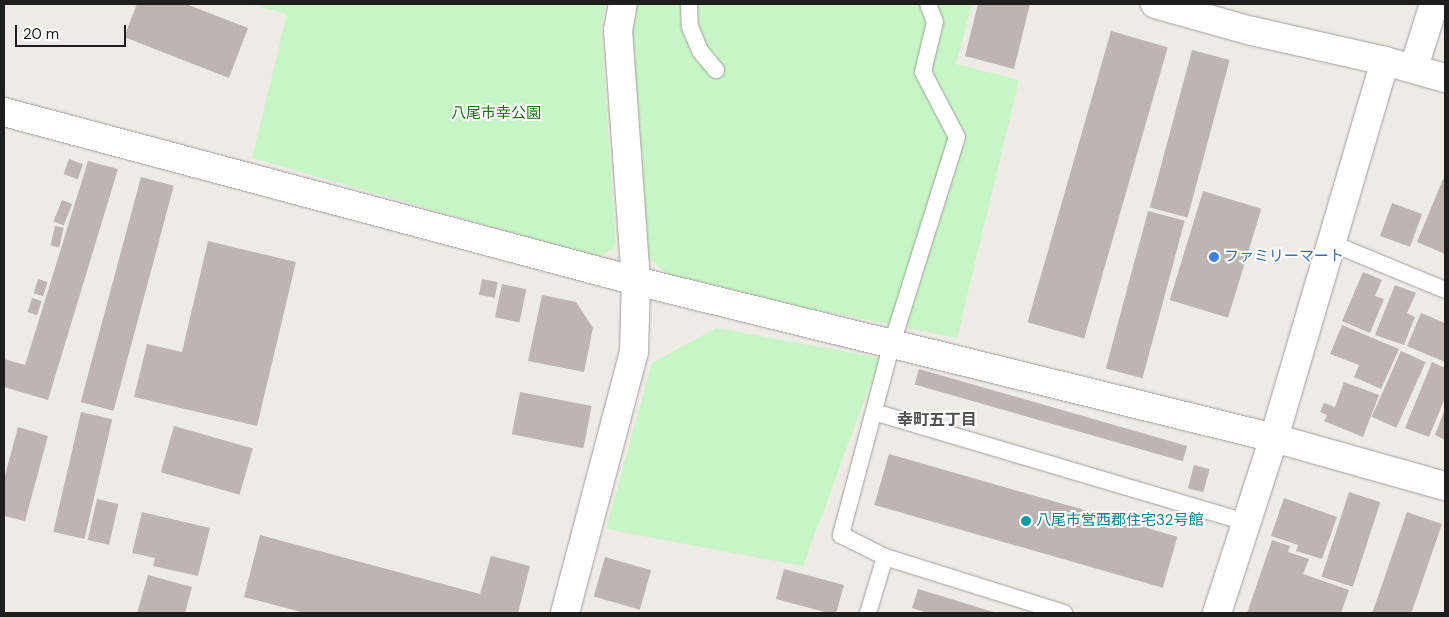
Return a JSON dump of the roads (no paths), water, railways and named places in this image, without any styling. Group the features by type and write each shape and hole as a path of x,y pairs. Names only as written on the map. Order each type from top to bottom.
{"street":[{"path":"565,613 634,352 636,282 618,31 623,4"},
{"path":"1154,4 1252,31 1414,67 1445,78"},
{"path":"1414,67 1434,4"},
{"path":"1217,613 1274,438 1385,61"},
{"path":"4,112 636,282 892,343 1274,438 1445,486"}],"lane":[{"path":"689,4 690,27 700,52 716,70"},
{"path":"928,4 934,22 923,72 957,137 892,343 841,535 885,557 1064,613"},
{"path":"1331,243 1445,290"},
{"path":"874,412 1246,522"},
{"path":"868,613 885,557"}],"place":[{"name":"ファミリーマート","path":"1214,257"},
{"name":"八尾市営西郡住宅32号館","path":"1026,521"}],"district":[{"name":"幸町五丁目","path":"937,420"}],"park label":[{"name":"八尾市幸公園","path":"496,114"}]}
